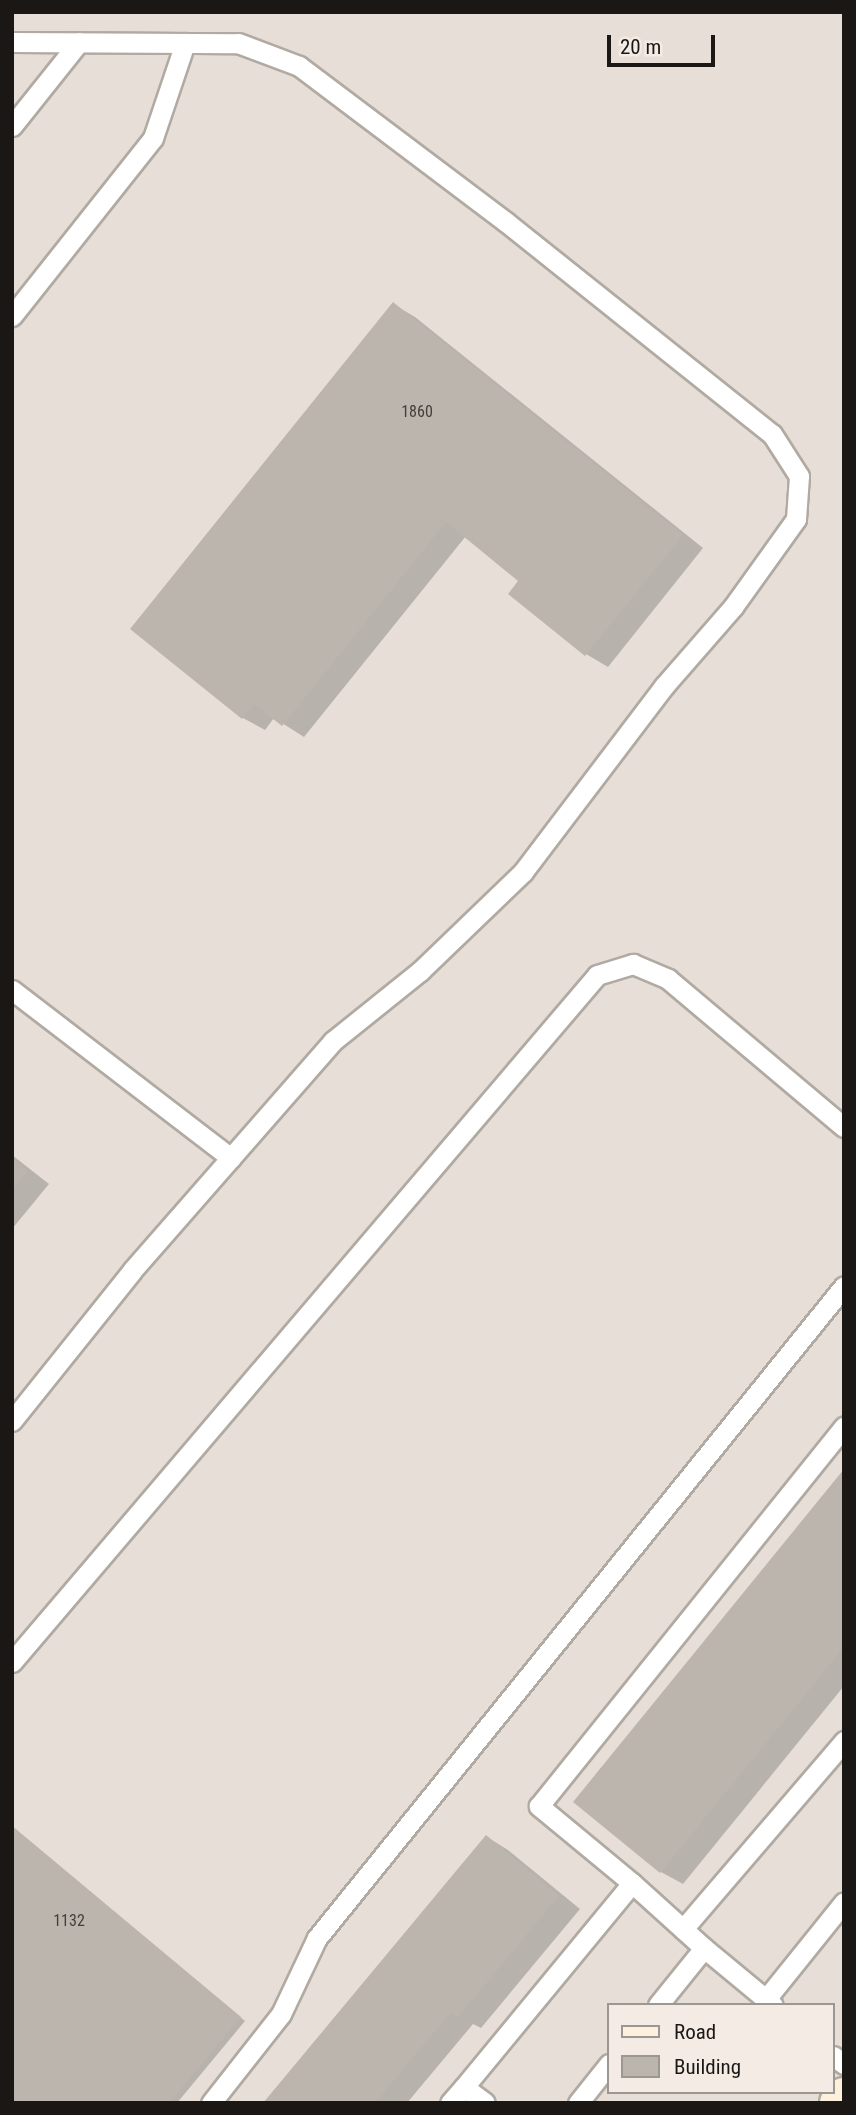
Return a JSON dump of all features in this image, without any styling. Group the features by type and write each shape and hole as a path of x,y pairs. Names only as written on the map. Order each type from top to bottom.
{"street":[{"path":"839,2103 844,2097"}],"lane":[{"path":"12,42 238,43 299,66 506,222 772,433 799,476 796,519 733,607 664,686 523,872 420,971 333,1041 132,1271 12,1420"},
{"path":"12,126 79,42"},
{"path":"12,316 153,138 185,43"},
{"path":"12,1662 597,975 633,964 668,979 844,1127"},
{"path":"12,990 231,1158"},
{"path":"211,2103 281,2014 317,1938 844,1286"},
{"path":"844,1426 539,1806 769,2002 844,1902"},
{"path":"683,1929 844,1741"},
{"path":"450,2103 632,1883"},
{"path":"660,2003 704,1948"},
{"path":"578,2103 608,2065"},
{"path":"464,2087 485,2103"}],"building":[{"path":"393,302 683,535 585,656 508,594 518,581 446,522 282,726 254,704 242,719 130,629"},
{"path":"12,1158 28,1171 12,1190"},
{"path":"844,1469 844,1647 660,1873 573,1802"},
{"path":"12,1826 241,2017 169,2103 12,2103"},
{"path":"486,1835 559,1896 458,2017 451,2012 375,2103 263,2103"}]}
